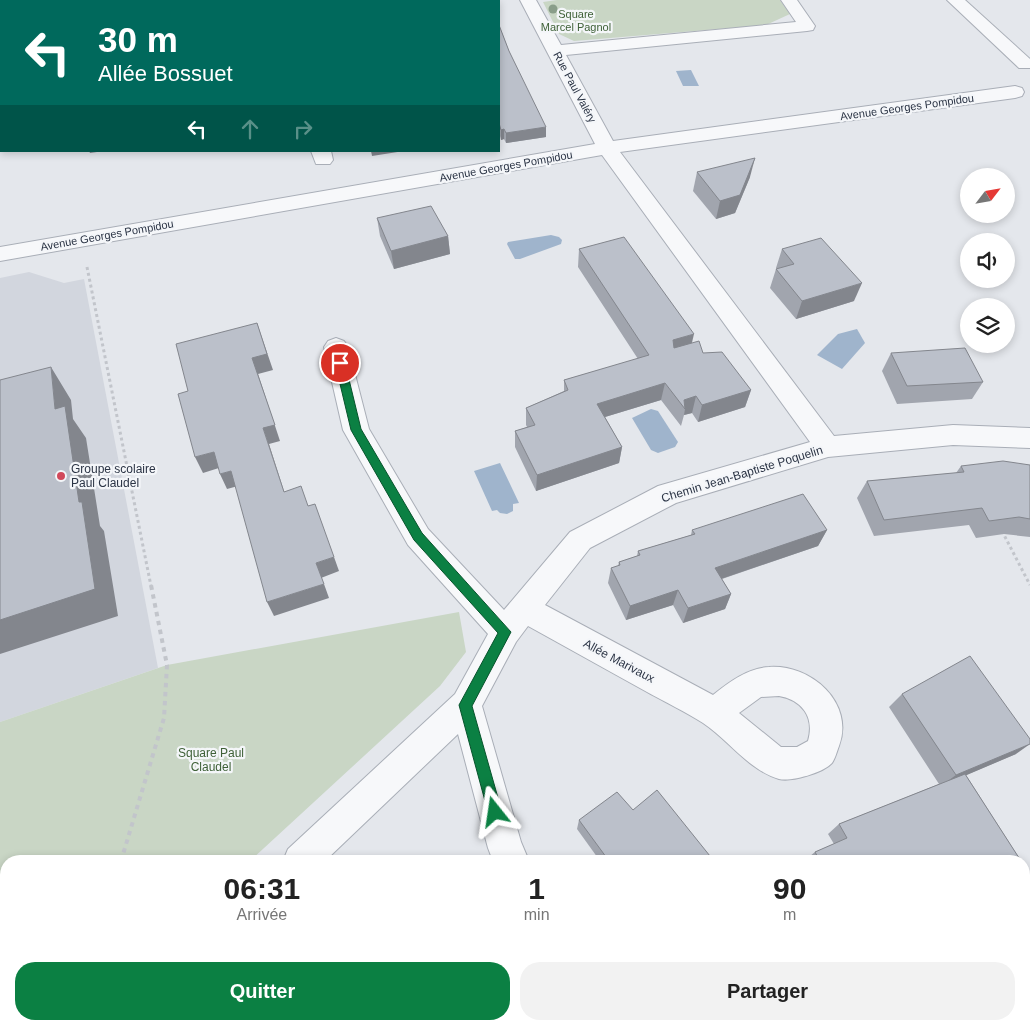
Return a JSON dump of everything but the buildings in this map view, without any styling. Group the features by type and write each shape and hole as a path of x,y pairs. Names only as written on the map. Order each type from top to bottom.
{"street":[{"name":"Rue Paul Valéry","path":"528,0 607,148 828,447"},
{"path":"556,52 807,26 789,0"},
{"path":"955,0 1027,64 1009,72 1007,79 1023,96"},
{"name":"Avenue Georges Pompidou","path":"0,254 607,148 1023,96"},
{"name":"Allée Marivaux","path":"336,347 356,430 418,537 514,620 715,712"},
{"name":"Chemin Jean-Baptiste Poquelin","path":"466,705 514,620 580,540 668,494 828,447 953,435 1030,438"},
{"path":"306,855 466,705 504,848 508,855"}],"path":[{"path":"82,239 167,665 164,718 123,855"},
{"path":"998,523 1030,585"}],"shaded area":[{"name":"Groupe scolaire Paul Claudel","path":"29,272 64,283 84,279 158,668 0,722 0,278"}],"green space":[{"name":"Square Marcel Pagnol","path":"557,0 780,0 790,14 766,25 574,41 559,34 543,2"},
{"name":"Square Paul Claudel","path":"459,612 466,652 440,686 257,855 0,855 0,722 167,665"}],"water":[{"path":"691,70 699,86 683,86 676,71"},
{"path":"551,235 559,237 562,240 561,244 520,259 515,259 507,244 508,242"},
{"path":"857,329 865,343 842,369 817,355 838,334"},
{"path":"651,409 658,411 678,442 675,447 658,453 651,450 632,418"},
{"path":"500,463 519,503 513,504 513,511 507,514 500,513 497,510 492,511 474,471"}],"place":[{"name":"Groupe scolaire Paul Claudel","path":"61,476"}],"route":[{"path":"340,363 356,430 418,537 505,632 466,705 495,812"}]}
